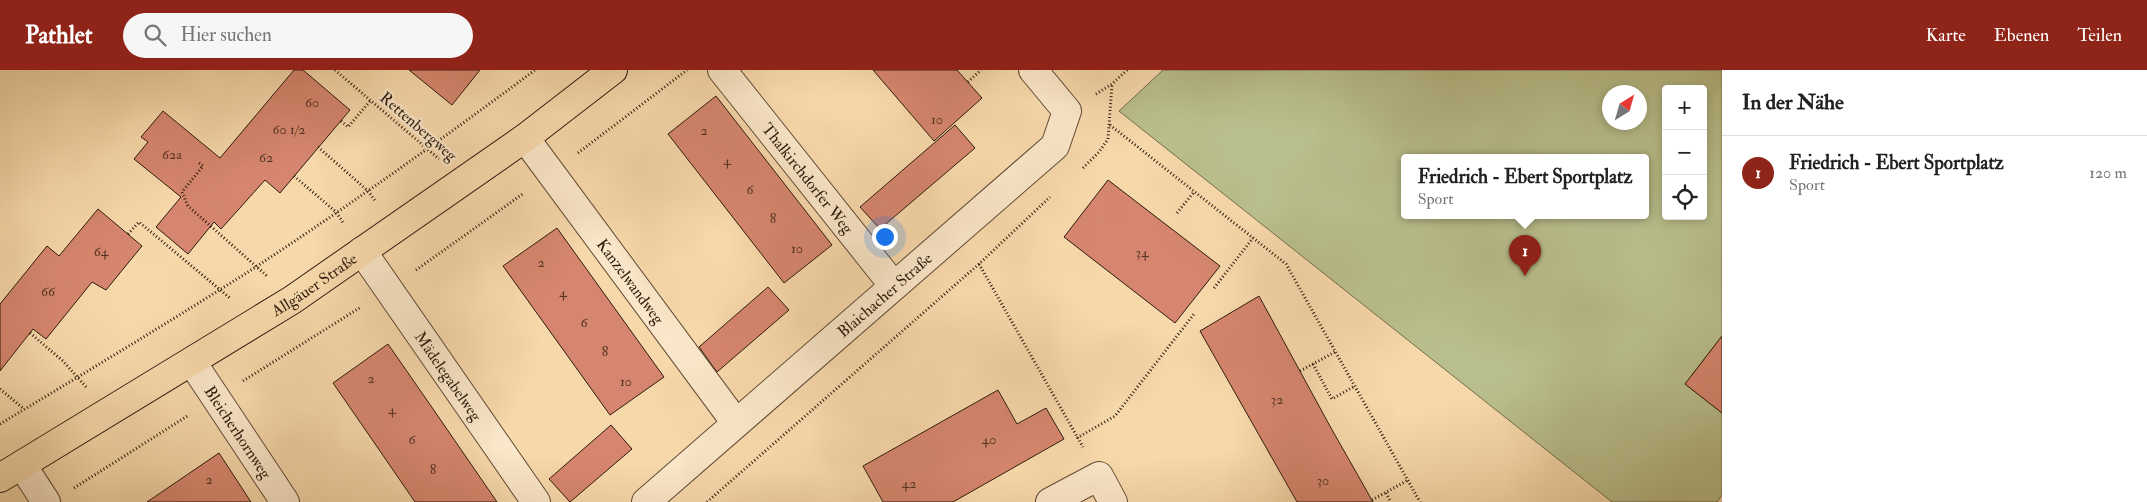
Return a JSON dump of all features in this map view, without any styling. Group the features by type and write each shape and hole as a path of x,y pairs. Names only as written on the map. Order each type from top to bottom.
{"main road":[{"name":"Allgäuer Straße","path":"11,471 192,362 256,320 292,300 525,138 613,70"}],"street":[{"name":"Thalkirchdorfer Weg","path":"722,70 894,286"},
{"path":"1033,70 1067,111"},
{"name":"Blaichacher Straße","path":"646,502 1056,146 1067,111"},
{"name":"Kanzelwandweg","path":"525,138 736,424"},
{"name":"Mädelegabelweg","path":"362,251 536,502"},
{"name":"Bleicherhornweg","path":"192,362 285,502"},
{"path":"11,471 46,502"},
{"path":"1050,502 1099,476 1114,502"}],"path":[{"name":"Rettenbergweg","path":"335,70 429,149 462,182"},
{"path":"0,424 256,266 429,149 535,70"},
{"path":"968,82 981,70"},
{"path":"1067,111 1112,84 1127,70"},
{"path":"341,121 348,127 371,100"},
{"path":"1110,125 1286,264 1420,502"},
{"path":"318,148 368,191 395,228"},
{"path":"199,163 203,166 182,192 188,206 292,300"},
{"path":"294,176 336,212 362,251"},
{"path":"1177,212 1194,192"},
{"path":"128,234 140,222 256,320"},
{"path":"1214,288 1253,238"},
{"path":"979,264 1099,476"},
{"path":"1077,438 1114,416 1194,314"},
{"path":"30,333 79,377 106,415"},
{"path":"1300,370 1335,352"},
{"path":"1313,364 1332,399 1355,386"},
{"path":"0,388 25,409"},
{"path":"1372,500 1408,480"},
{"path":"1386,493 1391,502"}],"green space":[{"path":"1163,70 1722,70 1722,336 1685,384 1722,413 1722,495 1717,502 1612,502 1119,111"}],"building":[{"path":"294,70 303,70 350,110 280,193 265,180 221,229 214,222 188,254 156,227 181,197 134,159 148,142 141,137 163,111 220,158"},
{"path":"409,70 480,70 452,105"},
{"path":"873,70 957,70 982,98 934,141"},
{"path":"716,96 832,245 784,283 668,134"},
{"path":"955,125 975,148 880,229 860,207"},
{"path":"1108,180 1220,266 1175,323 1064,237"},
{"path":"98,209 142,246 106,290 92,282 46,339 33,329 0,371 0,304 47,246 59,256"},
{"path":"557,228 664,377 610,415 503,266"},
{"path":"768,287 789,310 717,372 699,347"},
{"path":"1259,296 1373,502 1297,502 1200,331"},
{"path":"1722,336 1722,413 1685,384"},
{"path":"388,344 497,502 415,502 333,383"},
{"path":"998,390 1017,424 1046,408 1064,439 953,502 883,502 863,466"},
{"path":"611,425 632,449 570,502 549,479"},
{"path":"219,453 251,502 147,502"}],"place":[{"name":"Friedrich - Ebert Sportplatz","path":"1525,276"}]}
